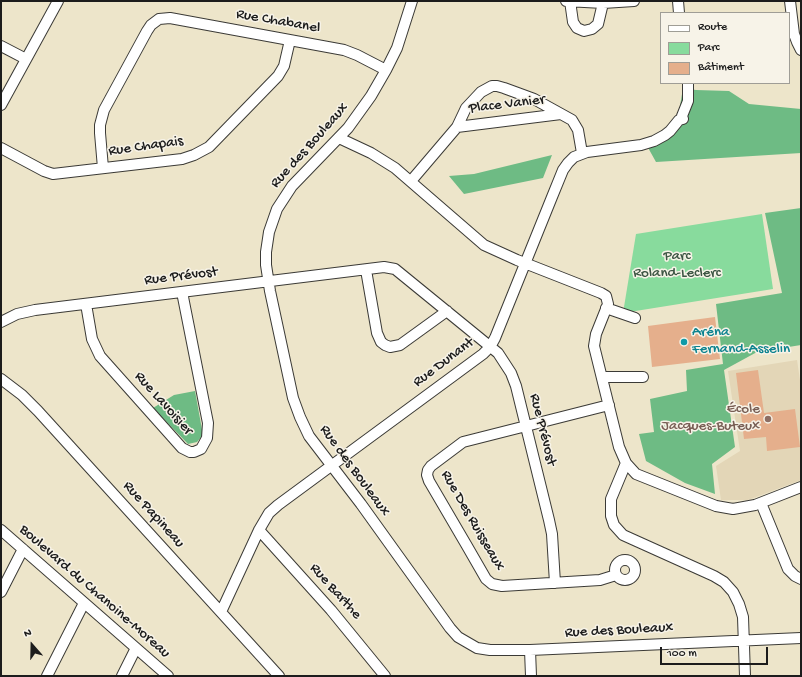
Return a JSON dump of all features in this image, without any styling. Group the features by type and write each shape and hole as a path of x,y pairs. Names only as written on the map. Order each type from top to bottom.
{"street":[{"path":"1,105 58,1"},
{"name":"Rue des Bouleaux","path":"412,1 396,48 386,70 365,106 339,138 292,186 277,209 269,232 266,265 268,281 291,389 297,410 309,436 361,504 450,628 458,637 470,645 484,650 530,650 801,638"},
{"path":"566,1 603,3 634,1"},
{"path":"678,1 679,12"},
{"path":"790,1 796,47"},
{"path":"570,2 573,22 577,28 584,31 592,29 598,24 603,3"},
{"name":"Rue Chabanel","path":"103,168 100,125 104,110 147,31 156,21 162,18 170,18 344,50 386,70"},
{"name":"Rue Chapais","path":"1,148 48,173 103,168 182,158 194,155 205,150 281,73 290,40"},
{"path":"1,46 26,59"},
{"name":"Rue Dunant","path":"221,612 259,530 273,509 483,354 490,347 565,166 571,160 582,154 642,145 665,135 679,120 683,120 682,116 688,101 688,84"},
{"name":"Place Vanier","path":"411,181 457,128 466,108 481,92 492,86 504,88 534,99 572,120 576,126 582,154"},
{"name":"Place Vanier","path":"457,128 561,114"},
{"path":"339,138 379,157 411,181 484,245 601,293 606,304 635,318"},
{"name":"Rue Prévost","path":"1,322 11,316 25,312 86,304 388,267 398,270 501,356 514,379 551,527 554,583"},
{"path":"366,270 377,334 381,342 385,345 400,345 447,312"},
{"name":"Rue Lavoisier","path":"86,304 92,339 96,351 182,448 190,452 194,452 201,449 207,438 208,423 182,292"},
{"path":"606,304 594,342 619,447 626,463 632,471 641,477 721,508 740,509 761,503 801,487"},
{"path":"602,377 643,376"},
{"name":"Rue Papineau","path":"1,379 22,395 38,411 279,676"},
{"name":"Rue Des Ruisseaux","path":"609,405 461,444 431,466 428,470 428,478 490,583 502,586 554,583 600,580 616,575"},
{"path":"626,463 611,498 611,516 617,530 623,535 714,576 724,582 733,592 740,604 744,623 745,676"},
{"path":"761,503 785,563 792,574 801,579"},
{"name":"Boulevard du Chanoine-Moreau","path":"1,530 168,676"},
{"name":"Rue Barthe","path":"259,530 332,610 385,676"},
{"path":"1,592 23,549"},
{"path":"47,676 84,603"},
{"path":"122,676 136,648"},
{"path":"530,650 531,676"}],"shaded area":[{"name":"École Jacques-Buteux","path":"797,360 801,387 801,480 748,500 721,500 716,466 740,451 728,371"}],"green space":[{"path":"683,88 729,91 749,104 801,109 801,153 656,162 646,144 678,118"},
{"path":"552,155 543,178 464,194 449,176 474,174"},
{"path":"801,208 801,345 757,352 724,370 735,447 712,464 715,494 685,483 646,461 639,434 654,432 650,399 687,391 686,370 723,364 716,304 782,293 765,213"},
{"name":"Parc Roland-Leclerc","path":"762,214 773,289 623,313 636,234"},
{"path":"195,391 203,435 197,442 188,444 153,408 174,395"}],"building":[{"name":"Aréna Fernand-Asselin","path":"715,317 720,359 652,367 648,326"},
{"path":"758,370 764,413 795,409 800,447 767,451 766,437 744,439 736,373"}],"place":[{"name":"Aréna Fernand-Asselin","path":"684,342"},
{"name":"École Jacques-Buteux","path":"768,419"}]}
